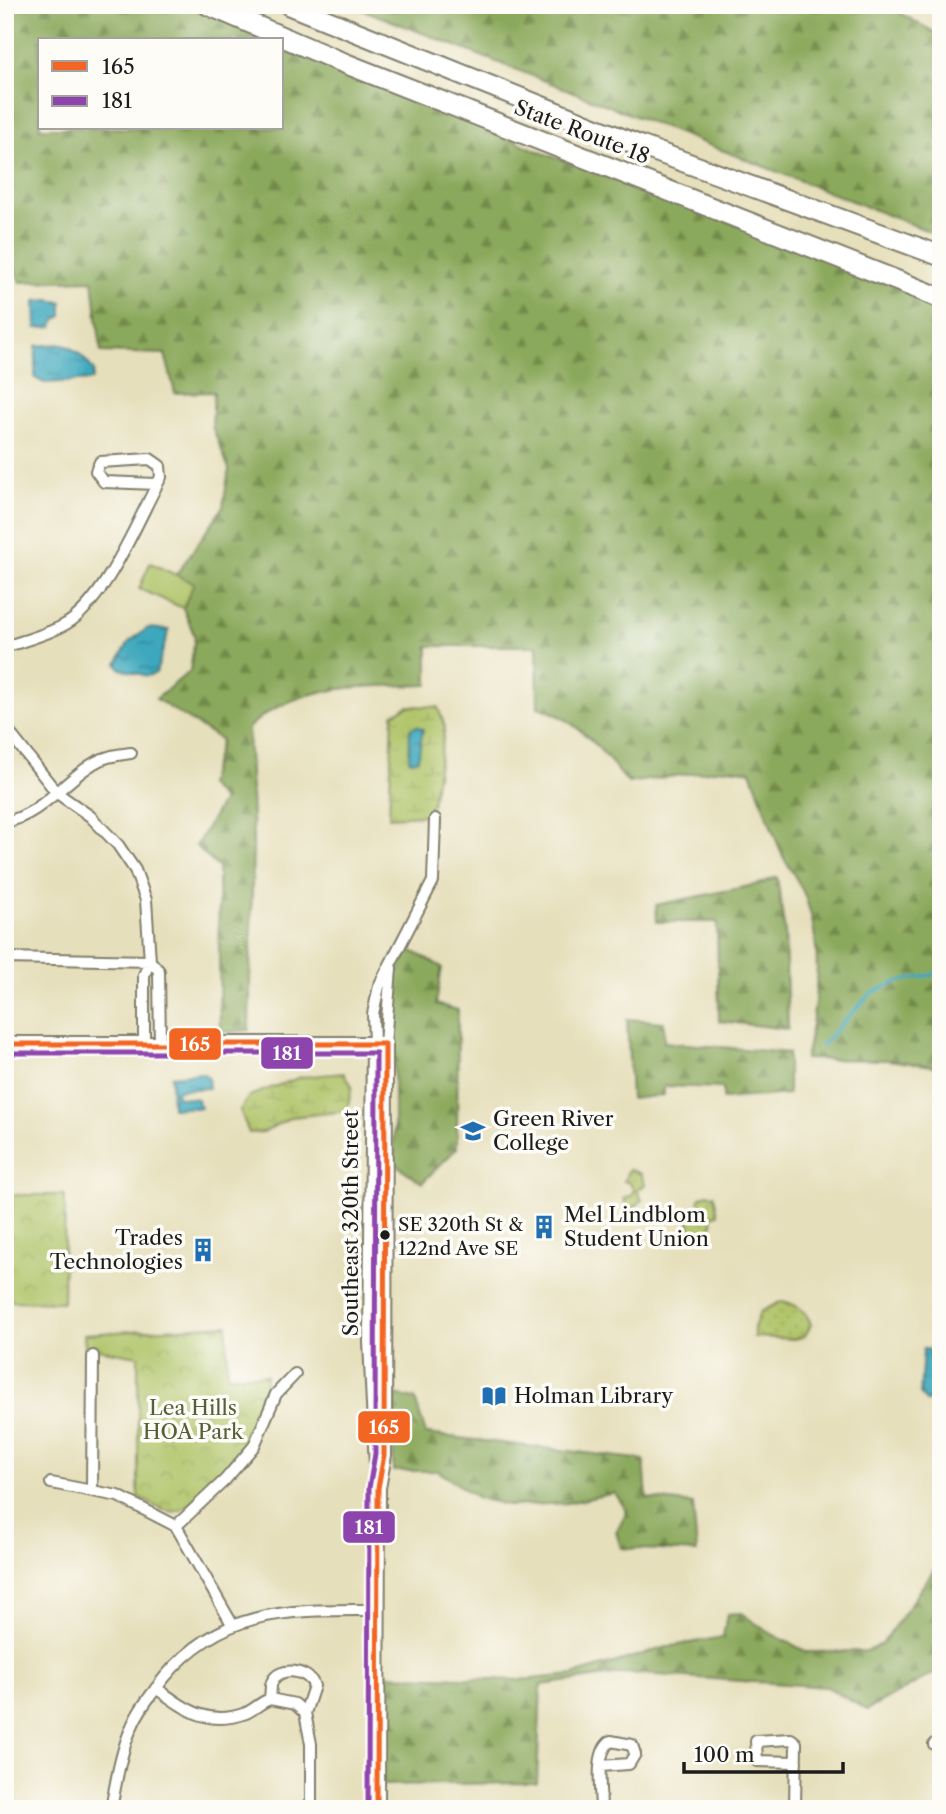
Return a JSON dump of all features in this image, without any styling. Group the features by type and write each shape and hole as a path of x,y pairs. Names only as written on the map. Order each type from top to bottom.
{"highway":[{"name":"State Route 18","path":"208,5 284,38"},
{"name":"State Route 18","path":"289,5 638,145 941,256"},
{"name":"State Route 18","path":"284,38 941,298"}],"street":[{"path":"5,647 55,629 85,610 106,580 157,484 161,471 150,459 100,462 96,471 104,482 157,484"},
{"path":"5,727 57,793 90,816 118,845 135,870 146,900 150,961 144,975 144,1046"},
{"path":"5,822 27,814 94,763 109,756 131,753"},
{"name":"Southeast 320th Street","path":"377,1809 378,1488 371,1342 379,1044 392,962 433,881 435,819"},
{"path":"5,958 150,961 159,971 160,1046"},
{"path":"5,1044 379,1044"},
{"path":"92,1488 93,1356"},
{"path":"176,1526 225,1480 254,1446 276,1394 295,1374"},
{"path":"51,1483 92,1488 118,1496 176,1526 232,1624"},
{"path":"111,1809 130,1732 148,1696 180,1659 232,1624 291,1612 378,1610"},
{"path":"270,1699 271,1684 276,1676 289,1671 308,1676 314,1686 305,1713 311,1744 311,1809"},
{"path":"156,1688 191,1713 208,1719 226,1719 250,1711 270,1699 295,1704 305,1713"},
{"path":"795,1809 796,1762"},
{"path":"601,1766 601,1809"}],"green space":[{"path":"5,5 219,5 540,152 941,300 941,1067 887,1060 805,1059 815,998 814,934 804,894 781,852 751,771 729,768 628,783 589,738 565,719 538,707 537,646 428,646 428,685 356,687 310,695 267,713 248,728 253,839 249,1030 220,1033 218,867 196,846 223,800 208,785 221,740 156,699 190,671 195,637 183,608 194,583 176,575 223,507 229,469 212,426 214,392 175,393 165,354 101,352 93,280 20,282 5,245"},
{"path":"351,5 886,5 941,36 941,236"},
{"path":"150,563 194,583 183,608 139,589"},
{"path":"408,706 438,707 445,727 432,804 425,815 389,817 393,714"},
{"path":"777,877 785,932 788,1029 719,1021 717,922 657,922 656,905 759,884"},
{"path":"410,950 442,967 436,1004 458,1010 457,1148 422,1183 394,1163 394,978"},
{"path":"627,1019 664,1022 664,1042 788,1053 788,1094 723,1099 723,1088 664,1086 664,1095 631,1099"},
{"path":"344,1073 352,1086 347,1111 291,1117 264,1132 249,1133 240,1110 249,1096 301,1077"},
{"path":"629,1169 641,1174 645,1185 637,1190 642,1200 627,1215 624,1197 631,1196 634,1190 630,1183 624,1181"},
{"path":"707,1194 714,1195 718,1214 711,1216 713,1224 704,1235 696,1237 689,1225 693,1207 700,1205 699,1198"},
{"path":"5,1195 65,1195 63,1302 5,1301"},
{"path":"782,1301 796,1306 807,1316 811,1325 805,1336 795,1339 754,1337 754,1328 760,1312"},
{"name":"Lea Hills HOA Park","path":"227,1325 227,1375 266,1375 255,1425 228,1466 192,1502 178,1511 162,1509 138,1497 138,1356 85,1347 84,1334"},
{"path":"395,1395 415,1399 426,1434 644,1460 647,1498 693,1504 697,1552 621,1548 616,1532 627,1511 615,1493 567,1503 511,1506 478,1498 438,1471 393,1471"},
{"path":"941,1560 941,1674 934,1673 867,1710 827,1687 629,1673 541,1685 537,1783 377,1785 377,1675 519,1680 573,1675 667,1647 723,1637 727,1614 741,1613 768,1632 807,1652 867,1651 882,1644"}],"water":[{"path":"35,301 62,302 62,316 55,320 53,327 36,328"},
{"path":"61,344 75,351 94,371 92,380 44,383 35,378 36,346"},
{"path":"148,628 169,630 156,673 147,676 121,669 117,664 129,642"},
{"path":"416,726 423,729 418,759 413,761 409,760 410,730"},
{"path":"202,1073 208,1077 209,1088 178,1090 175,1093 179,1097 197,1099 201,1108 172,1108 171,1076"},
{"path":"923,1349 929,1351 936,1393 927,1402 920,1394"}],"waterway":[{"path":"821,1046 870,994 896,982 941,973"}],"transit line":[{"name":"165","path":"5,1044 385,1044"},
{"name":"165","path":"377,1809 378,1488 384,1455 385,1044"},
{"name":"181","path":"5,1053 376,1053 375,1454 369,1488 368,1809"}],"place":[{"name":"Green River College","path":"473,1131"},
{"name":"Mel Lindblom Student Union","path":"544,1227"},
{"name":"SE 320th St & 122nd Ave SE","path":"385,1235"},
{"name":"Trades Technologies","path":"203,1250"},
{"name":"Holman Library","path":"494,1396"}]}
